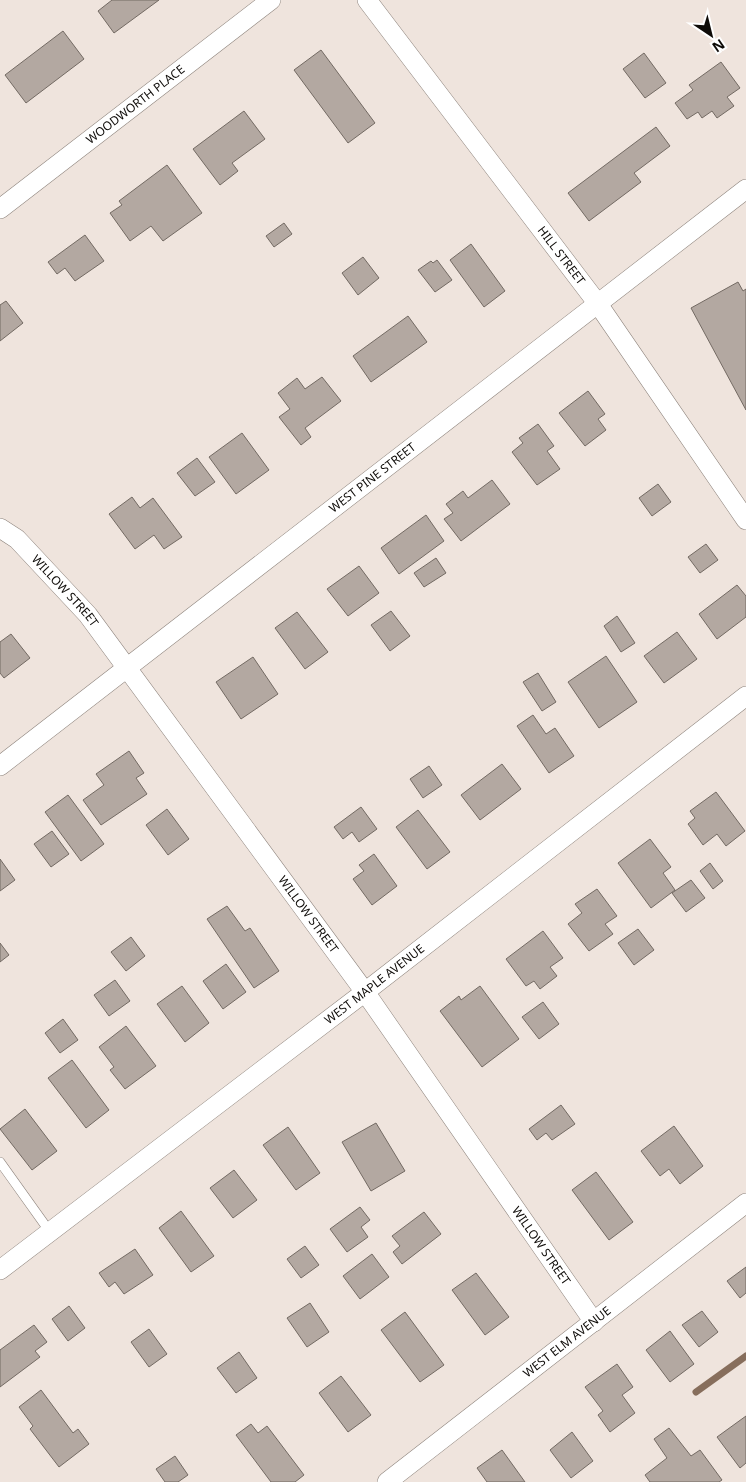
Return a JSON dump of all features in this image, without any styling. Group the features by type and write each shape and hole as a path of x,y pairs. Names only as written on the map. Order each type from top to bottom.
{"street":[{"name":"WOODWORTH PLACE","path":"0,210 271,0"},
{"name":"HILL STREET","path":"367,0 598,304 746,520"},
{"name":"WEST PINE STREET","path":"0,766 746,189"},
{"name":"WILLOW STREET","path":"0,528 18,539 88,615 365,992 594,1322"},
{"name":"WEST MAPLE AVENUE","path":"0,1270 365,992 746,696"},
{"name":"WEST ELM AVENUE","path":"387,1482 746,1203"}],"lane":[{"path":"0,1162 50,1232"}],"building":[{"path":"112,0 159,0 114,33 98,11"},
{"path":"63,31 84,59 26,103 5,75"},
{"path":"321,50 375,123 348,143 294,70"},
{"path":"644,53 666,83 645,98 623,69"},
{"path":"721,62 740,88 727,97 734,106 717,118 712,111 702,118 698,112 687,119 675,103 693,90 689,85"},
{"path":"244,111 265,139 232,163 238,171 220,185 193,149"},
{"path":"656,127 670,146 634,173 641,182 589,221 568,193"},
{"path":"167,165 202,213 163,241 151,226 130,241 110,213 122,205 119,201"},
{"path":"284,223 292,234 274,247 266,236"},
{"path":"85,235 104,261 75,281 65,268 57,274 48,262"},
{"path":"471,244 505,291 484,307 450,260"},
{"path":"363,257 379,278 358,295 342,273"},
{"path":"437,260 452,280 435,292 418,270 431,261 433,263"},
{"path":"738,282 743,291 746,289 746,410 691,308"},
{"path":"6,301 23,323 0,341 0,305"},
{"path":"408,316 427,342 371,382 353,356"},
{"path":"322,377 341,401 305,428 311,437 301,445 279,417 290,409 278,393 297,378 305,389"},
{"path":"588,391 605,414 598,419 606,430 585,446 559,413"},
{"path":"538,424 554,446 547,451 560,469 537,485 512,452 523,443 519,438"},
{"path":"242,433 269,470 236,494 209,457"},
{"path":"197,458 215,482 195,496 177,473"},
{"path":"492,480 510,504 461,541 444,519 453,513 446,504 463,491 468,498"},
{"path":"658,484 671,502 652,516 639,498"},
{"path":"132,497 140,508 153,498 182,537 164,549 154,535 135,549 109,514"},
{"path":"426,515 444,541 399,574 381,548"},
{"path":"706,544 718,560 700,573 688,557"},
{"path":"436,558 446,573 424,587 414,573"},
{"path":"359,566 379,593 348,616 327,589"},
{"path":"737,585 746,596 746,617 717,639 699,614"},
{"path":"391,611 410,636 390,651 371,625"},
{"path":"297,612 328,652 305,669 275,628"},
{"path":"617,616 635,643 621,652 604,626"},
{"path":"677,632 697,659 664,683 644,656"},
{"path":"11,634 30,658 4,678 0,673 0,642"},
{"path":"606,656 637,702 599,728 568,682"},
{"path":"253,657 278,694 241,719 216,682"},
{"path":"538,673 556,702 542,711 523,682"},
{"path":"533,715 546,734 555,728 574,756 549,773 517,726"},
{"path":"129,751 144,773 136,778 147,794 101,825 83,800 104,785 96,774"},
{"path":"502,764 521,789 480,820 461,795"},
{"path":"429,766 442,785 423,798 410,779"},
{"path":"716,792 745,831 726,846 717,834 703,845 688,824 695,818 690,811"},
{"path":"68,795 104,844 81,861 45,812"},
{"path":"361,807 377,829 359,842 352,832 343,839 334,827"},
{"path":"167,809 189,839 168,855 146,825"},
{"path":"418,810 450,852 427,869 396,827"},
{"path":"52,831 69,854 51,867 34,844"},
{"path":"650,839 671,867 663,873 675,890 651,908 618,863"},
{"path":"374,854 397,886 372,905 353,879 364,871 359,865"},
{"path":"0,859 15,880 0,891"},
{"path":"710,863 723,881 713,889 700,871"},
{"path":"691,880 705,898 686,912 672,893"},
{"path":"597,889 617,916 605,924 613,934 589,951 568,924 582,913 575,904"},
{"path":"227,906 245,931 250,928 279,971 254,988 207,919"},
{"path":"638,929 654,950 634,965 618,943"},
{"path":"543,931 563,958 550,967 557,976 540,989 534,981 526,986 506,959"},
{"path":"131,937 145,956 126,971 111,952"},
{"path":"0,943 9,955 0,962"},
{"path":"226,964 246,992 223,1009 203,981"},
{"path":"115,980 130,1001 109,1016 94,995"},
{"path":"182,986 209,1023 185,1042 157,1004"},
{"path":"480,986 519,1039 482,1067 440,1011 459,996 461,1000"},
{"path":"543,1002 559,1024 539,1039 522,1017"},
{"path":"63,1019 78,1040 60,1053 45,1033"},
{"path":"126,1026 156,1066 125,1089 110,1070 114,1067 99,1047"},
{"path":"72,1060 109,1110 86,1128 48,1078"},
{"path":"561,1105 575,1124 552,1140 546,1133 537,1140 529,1129"},
{"path":"25,1109 57,1151 32,1170 0,1129"},
{"path":"376,1123 405,1171 371,1191 342,1142"},
{"path":"674,1126 703,1166 680,1184 669,1169 660,1176 641,1151"},
{"path":"288,1127 320,1173 296,1190 263,1145"},
{"path":"234,1170 257,1200 233,1218 210,1188"},
{"path":"596,1172 633,1222 609,1240 572,1190"},
{"path":"360,1207 370,1220 361,1227 368,1237 347,1252 330,1229"},
{"path":"181,1211 214,1256 191,1272 159,1228"},
{"path":"424,1212 441,1234 402,1264 393,1252 400,1246 392,1236"},
{"path":"305,1246 319,1265 301,1278 287,1259"},
{"path":"135,1249 153,1275 124,1294 115,1282 109,1287 99,1273"},
{"path":"372,1254 389,1277 360,1299 343,1276"},
{"path":"746,1267 746,1293 740,1298 727,1281"},
{"path":"476,1273 509,1317 485,1335 452,1290"},
{"path":"310,1303 329,1332 307,1347 287,1318"},
{"path":"69,1306 85,1328 68,1341 52,1319"},
{"path":"702,1311 718,1332 699,1347 682,1325"},
{"path":"405,1312 444,1365 420,1382 381,1330"},
{"path":"34,1325 47,1342 35,1351 40,1357 0,1387 0,1350"},
{"path":"149,1329 167,1354 149,1367 131,1342"},
{"path":"670,1331 694,1364 670,1382 646,1350"},
{"path":"239,1352 257,1378 236,1393 217,1368"},
{"path":"617,1364 633,1387 622,1395 635,1413 610,1432 598,1415 603,1411 585,1387"},
{"path":"341,1376 371,1415 348,1432 319,1393"},
{"path":"41,1390 73,1433 78,1429 89,1444 59,1467 30,1429 33,1426 19,1407"},
{"path":"746,1416 746,1463 740,1468 717,1437"},
{"path":"251,1424 258,1433 267,1426 304,1475 295,1482 271,1482 236,1435"},
{"path":"669,1428 691,1456 700,1450 722,1480 719,1482 650,1482 645,1475 667,1458 654,1439"},
{"path":"572,1432 593,1461 571,1478 550,1450"},
{"path":"502,1450 525,1482 487,1482 477,1468"},
{"path":"175,1456 188,1475 178,1482 165,1482 156,1469"}],"waterway":[{"path":"696,1392 746,1356"}]}
